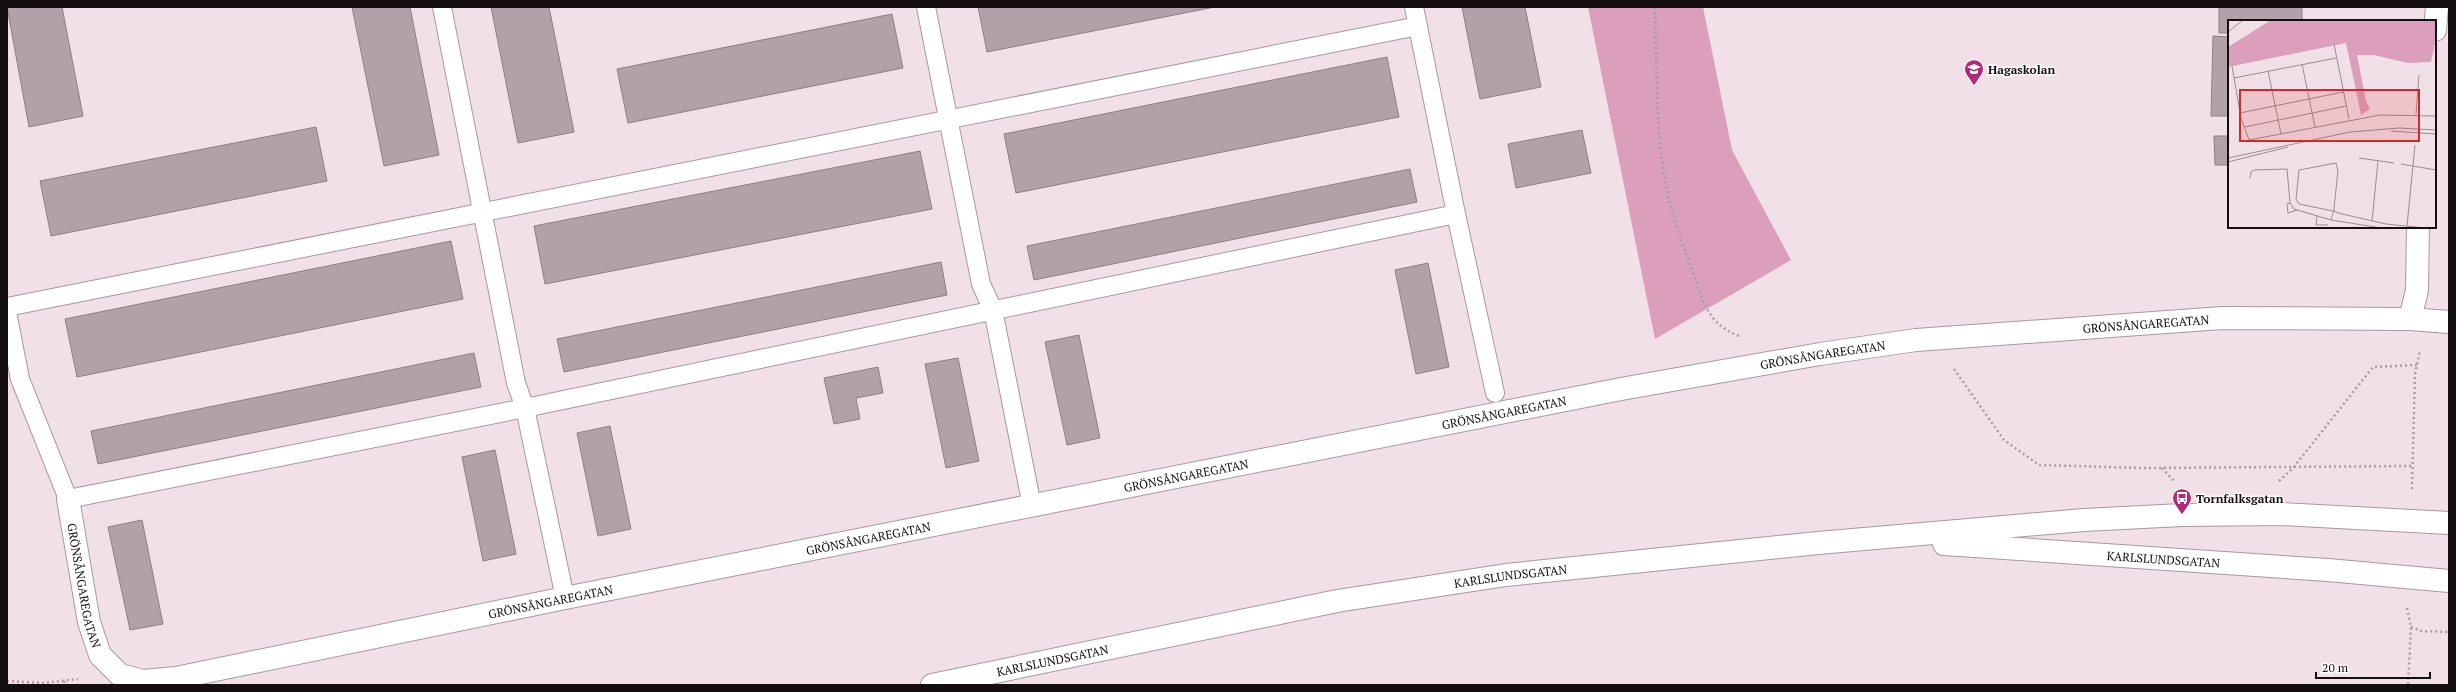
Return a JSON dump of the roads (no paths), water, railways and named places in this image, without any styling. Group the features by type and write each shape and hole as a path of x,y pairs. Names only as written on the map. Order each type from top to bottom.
{"street":[{"path":"2436,20 2437,7"},
{"path":"2418,228 2417,290 2419,320"},
{"name":"GRÖNSÅNGAREGATAN","path":"68,499 89,622 100,655 120,675 143,681 176,678 565,598 1621,389 1820,354 1933,339 2222,318 2419,320 2449,322"},
{"name":"KARLSLUNDSGATAN","path":"932,685 1336,601 1506,574 1818,543 2084,520 2182,515 2283,514 2449,523"},
{"name":"KARLSLUNDSGATAN","path":"1877,539 2320,570 2449,582"},
{"name":"KARLSLUNDSGATAN","path":"989,685 1149,641"}],"lane":[{"path":"442,7 516,383 525,408 565,598"},
{"path":"926,7 981,284 993,310 1032,506"},
{"path":"1414,7 1456,214 1495,393"},
{"path":"7,306 1418,26"},
{"path":"7,312 20,379 68,499 525,408 1456,214"}],"place":[{"name":"Hagaskolan","path":"1974,86"},
{"name":"Tornfalksgatan","path":"2182,515"}]}
